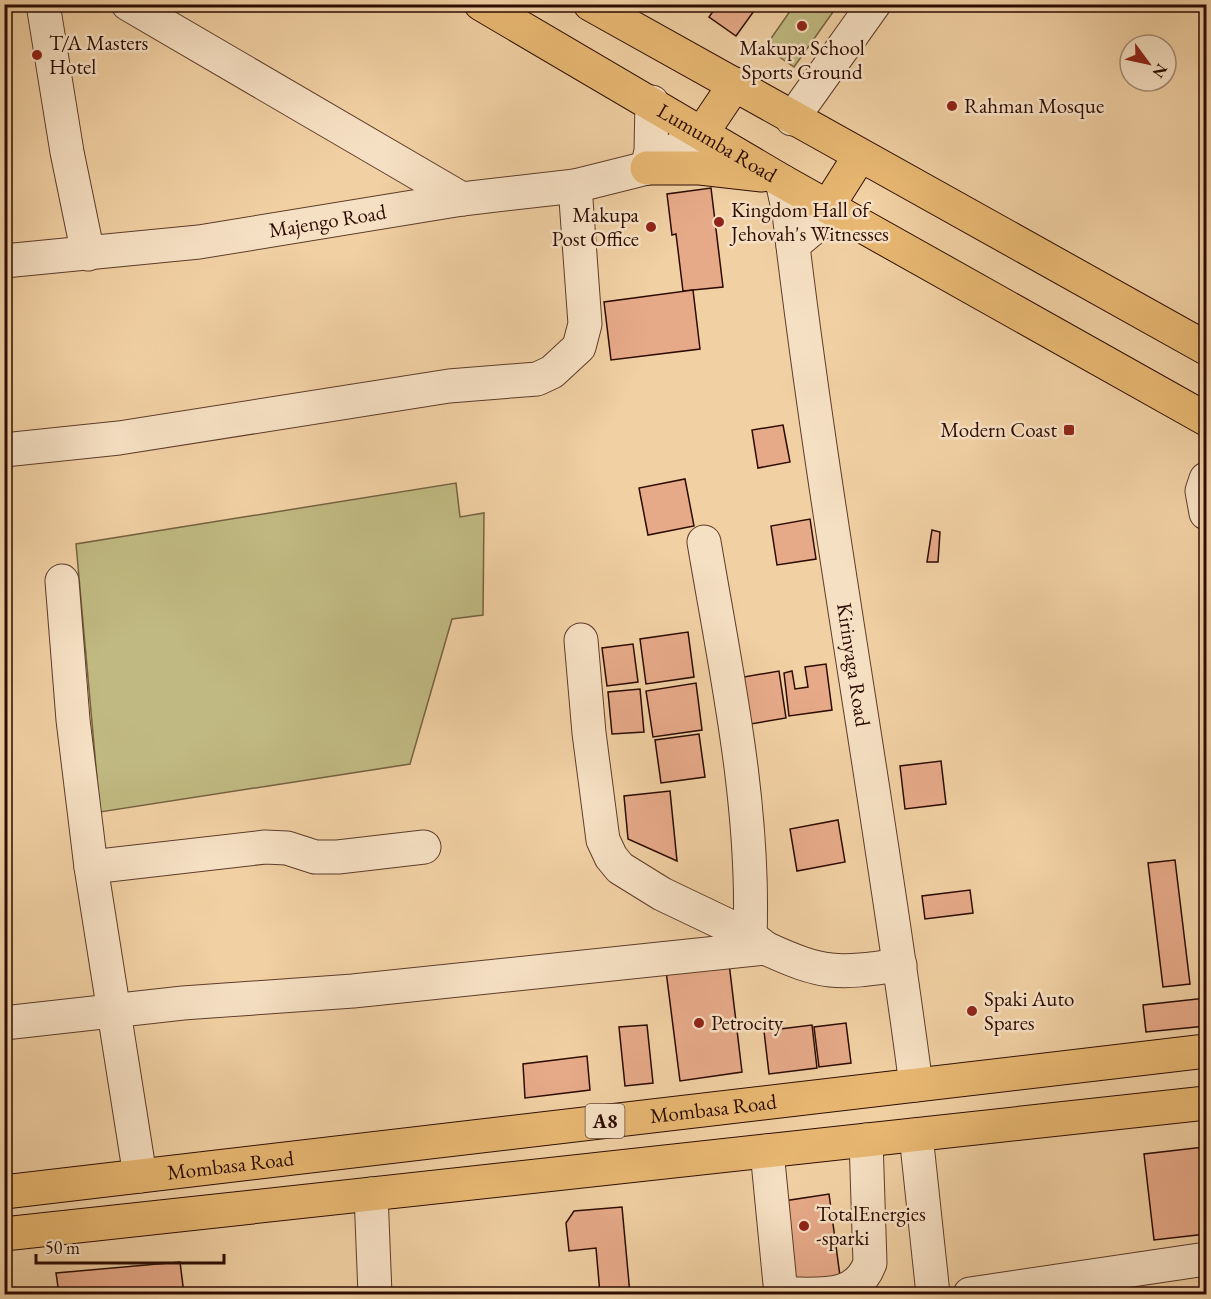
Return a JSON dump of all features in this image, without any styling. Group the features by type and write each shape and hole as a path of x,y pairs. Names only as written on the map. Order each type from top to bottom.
{"main road":[{"name":"Lumumba Road","path":"481,4 652,102 779,179 1206,419"},
{"path":"590,4 735,84 859,157 1206,348"},
{"path":"702,133 735,84"},
{"path":"835,210 859,157"},
{"path":"647,168 710,169 779,179"},
{"name":"Mombasa Road","path":"4,1192 1206,1051"},
{"path":"841,1094 857,1141"},
{"name":"Mombasa Road","path":"4,1234 1206,1103"}],"street":[{"path":"43,4 67,152 88,254"},
{"path":"128,4 462,199"},
{"path":"792,119 874,4"},
{"path":"647,168 651,151 652,102"},
{"name":"Majengo Road","path":"4,261 199,242 462,199 575,186 647,168 702,133"},
{"name":"Kirinyaga Road","path":"779,179 793,245 916,1085"},
{"path":"4,450 119,438 437,388 537,379 568,360 579,347 585,324 575,186"},
{"path":"793,245 835,210"},
{"path":"1206,479 1202,491 1206,513"},
{"path":"704,543 729,690 747,825 758,942"},
{"path":"62,581 73,720 91,867 140,1176"},
{"path":"581,640 589,733 603,840 611,857 620,868 662,894 803,966 828,972 854,972 900,965"},
{"path":"91,867 265,848 287,848 315,856 338,857 424,847"},
{"path":"4,1023 183,1003 353,991 758,942"},
{"path":"916,1135 933,1294"},
{"path":"767,1151 780,1284 789,1294 824,1294 851,1290 865,1276 870,1263 857,1141"},
{"path":"371,1194 375,1294"},
{"path":"970,1294 1206,1259"}],"shaded area":[{"name":"Makupa School Sports Ground","path":"795,4 838,5 794,67 765,47"},
{"path":"456,483 460,517 484,513 483,615 452,619 410,764 100,812 76,544"}],"building":[{"path":"718,4 759,4 736,36 709,17"},
{"path":"711,188 723,287 683,291 676,234 672,235 667,194"},
{"path":"693,290 700,349 611,360 604,302"},
{"path":"783,425 790,462 758,468 752,430"},
{"path":"685,479 694,526 648,535 639,488"},
{"path":"810,519 816,559 777,565 771,526"},
{"path":"932,530 940,532 938,562 927,562"},
{"path":"688,632 694,677 646,684 640,639"},
{"path":"633,644 638,682 607,686 602,648"},
{"path":"826,664 832,710 789,716 784,673 792,671 795,689 808,687 805,667"},
{"path":"779,671 786,718 739,726 732,679"},
{"path":"696,683 702,730 653,737 646,691"},
{"path":"640,689 644,732 612,734 608,692"},
{"path":"699,734 705,777 661,783 655,740"},
{"path":"941,761 946,804 905,809 900,766"},
{"path":"670,791 677,861 628,839 624,796"},
{"path":"838,820 845,862 797,871 790,829"},
{"path":"1175,860 1190,984 1163,987 1148,863"},
{"path":"970,890 973,913 925,919 922,896"},
{"path":"729,963 742,1072 680,1081 666,971"},
{"path":"1206,998 1206,1026 1146,1032 1143,1005"},
{"path":"846,1023 851,1063 819,1067 814,1027"},
{"path":"647,1025 653,1083 625,1086 619,1027"},
{"path":"812,1025 817,1068 769,1074 764,1031"},
{"path":"587,1056 590,1090 525,1098 523,1064"},
{"path":"1204,1147 1206,1234 1154,1240 1144,1154"},
{"path":"829,1194 840,1276 796,1282 784,1201"},
{"path":"622,1207 630,1294 600,1294 596,1248 569,1251 566,1223 574,1211"},
{"path":"180,1262 184,1294 59,1294 56,1273"}],"place":[{"name":"Makupa School Sports Ground","path":"802,26"},
{"name":"T/A Masters Hotel","path":"37,55"},
{"name":"Rahman Mosque","path":"952,106"},
{"name":"Kingdom Hall of Jehovah's Witnesses","path":"719,222"},
{"name":"Makupa Post Office","path":"651,227"},
{"name":"Modern Coast","path":"1069,430"},
{"name":"Spaki Auto Spares","path":"972,1011"},
{"name":"Petrocity","path":"699,1023"},
{"name":"TotalEnergies -sparki","path":"804,1226"}]}
